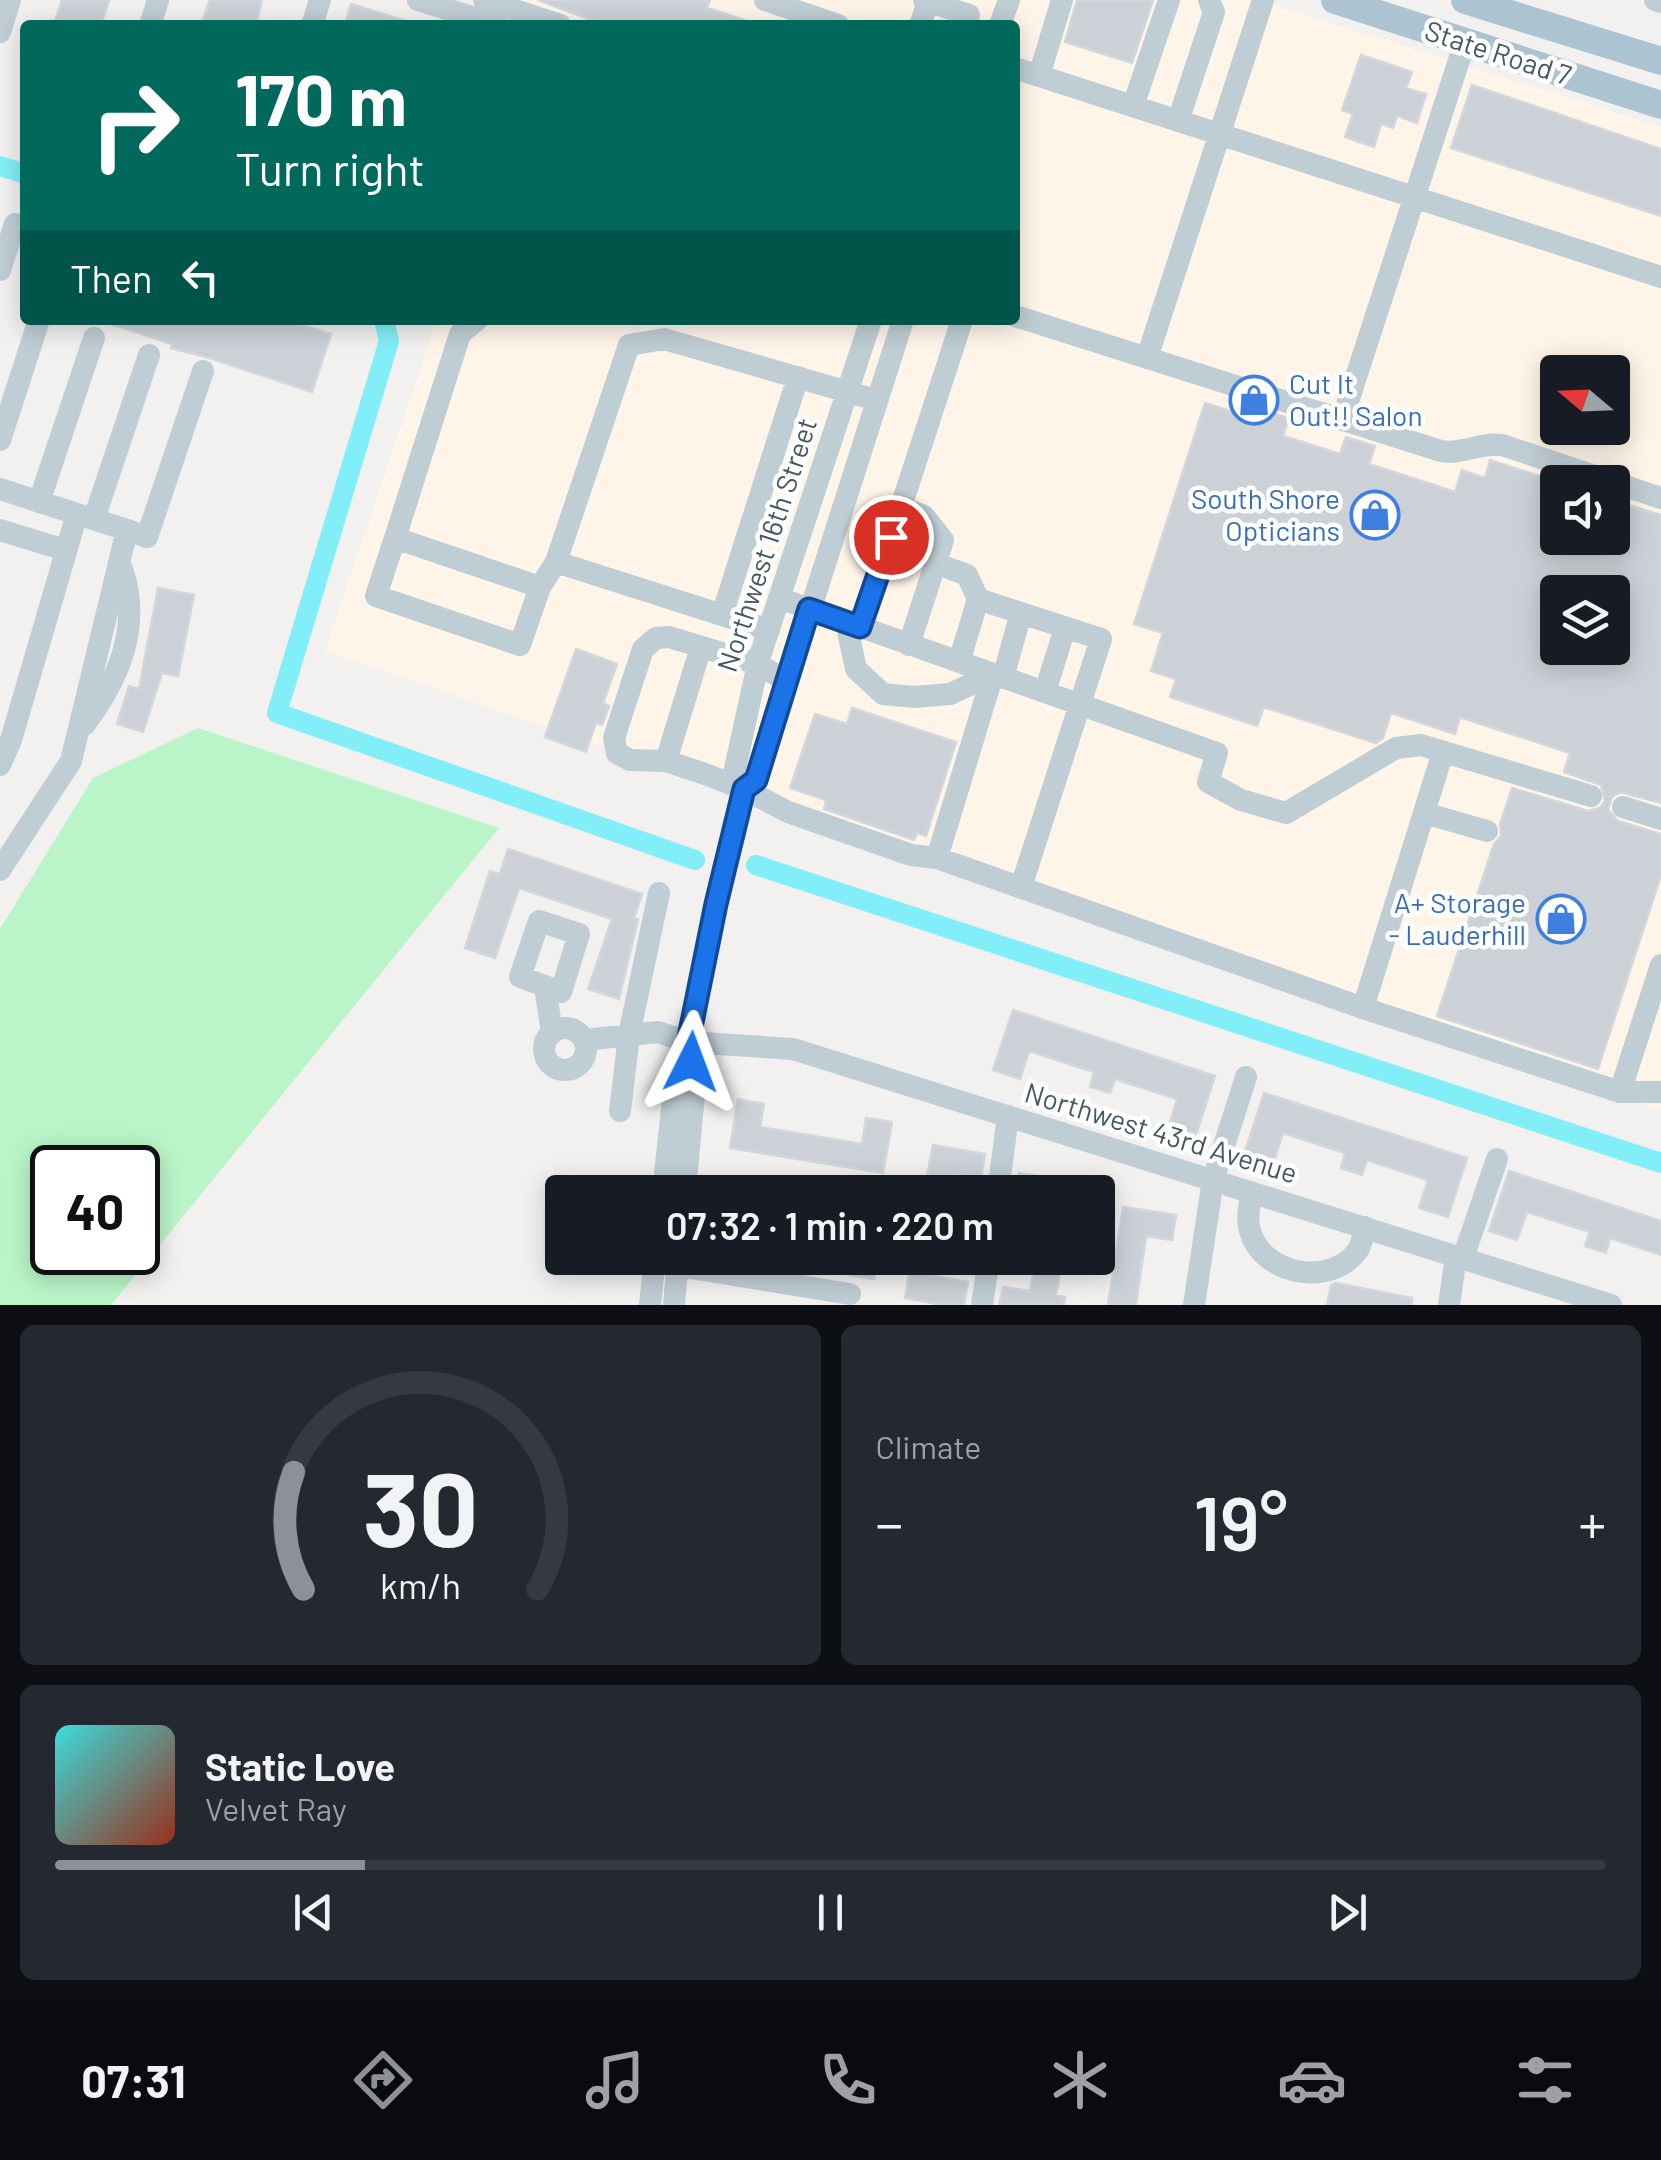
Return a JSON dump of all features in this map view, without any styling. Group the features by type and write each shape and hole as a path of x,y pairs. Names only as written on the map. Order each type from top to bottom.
{"main road":[{"name":"State Road 7","path":"1335,0 1661,105"},
{"name":"State Road 7","path":"1464,0 1661,61"}],"street":[{"path":"0,32 10,0"},
{"path":"418,0 440,16 465,20"},
{"path":"484,0 545,20"},
{"path":"765,0 823,20"},
{"path":"927,0 969,13"},
{"path":"1039,76 1062,0"},
{"path":"1132,106 1168,0"},
{"path":"1178,121 1214,12 1209,0"},
{"path":"1147,358 1264,0"},
{"path":"1342,420 1465,42"},
{"path":"1020,70 1661,277"},
{"path":"0,270 15,224"},
{"path":"1020,318 1455,453 1487,443 1502,445 1661,498"},
{"path":"0,440 37,325"},
{"path":"471,325 460,334 376,596 520,644 540,587 556,562 630,345 664,338 876,400"},
{"name":"Northwest 16th Street","path":"744,789 734,773 758,664 869,325"},
{"name":"Northwest 16th Street","path":"665,1175 678,1040 744,789 756,780 900,325"},
{"path":"960,325 901,507 853,625 856,668 882,694 914,696 950,694 998,676"},
{"path":"39,502 94,338"},
{"path":"0,765 11,740 65,550 85,517 149,355"},
{"path":"0,489 148,537 203,371"},
{"path":"722,615 798,377"},
{"path":"901,507 924,516 943,540 910,644"},
{"path":"0,530 65,550"},
{"path":"0,870 71,760 127,530"},
{"path":"395,538 540,587"},
{"path":"556,562 768,630"},
{"path":"935,563 967,575 978,599 958,662"},
{"path":"779,598 1217,753 1208,782 1241,800 1286,813 1396,748 1421,745 1591,796"},
{"path":"978,599 1101,639 1021,887"},
{"path":"937,858 1021,613"},
{"path":"1045,692 1065,628"},
{"path":"786,680 758,664 669,638 656,638 644,649 614,738 617,752 630,760 666,762 744,789 788,812 912,855 937,858 1364,1008 1620,1092 1661,1092"},
{"path":"666,762 700,647"},
{"path":"1364,1008 1443,752"},
{"path":"1623,806 1661,818"},
{"path":"1424,813 1487,831"},
{"path":"620,1111 628,1042 659,893"},
{"path":"1620,1092 1661,965"},
{"path":"545,986 552,1032 544,1052 557,1069 578,1067 586,1048"},
{"path":"552,1032 574,1030 586,1048"},
{"path":"586,1048 628,1042 656,1048 678,1040"},
{"name":"Northwest 16th Street","path":"678,1040 695,1082 687,1175"},
{"name":"Northwest 43rd Avenue","path":"678,1040 793,1050 1612,1305"},
{"path":"1194,1305 1212,1180 1246,1077"},
{"path":"1000,1175 1008,1116"},
{"path":"1449,1305 1460,1257 1498,1158"},
{"path":"1251,1192 1248,1228 1257,1249 1276,1264 1300,1273 1328,1270 1344,1262 1360,1248 1365,1228"},
{"path":"650,1305 661,1275"},
{"path":"669,1275 674,1305"},
{"path":"744,1275 850,1294"},
{"path":"982,1305 986,1275"}],"shaded area":[{"path":"522,0 1258,0 1661,127 1661,1110 325,651 435,325 1020,325 1020,20 582,20"}],"green space":[{"path":"198,728 499,828 160,1245 160,1145 30,1145 30,1275 135,1275 111,1305 0,1305 0,929 93,778"}],"building":[{"path":"62,0 109,0 103,20 56,20"},
{"path":"210,0 262,0 257,20 203,20"},
{"path":"538,0 710,0 707,8 745,20 592,20"},
{"path":"1077,0 1153,0 1132,63 1065,42"},
{"path":"351,4 403,20 346,20"},
{"path":"1361,55 1412,72 1406,88 1426,94 1417,123 1397,116 1393,128 1381,124 1374,147 1345,137 1353,114 1342,110"},
{"path":"1472,85 1661,149 1661,216 1451,148"},
{"path":"114,325 302,325 331,334 312,392 171,348 172,344"},
{"path":"1205,403 1255,419 1258,409 1289,418 1283,436 1340,454 1346,437 1375,446 1369,464 1455,492 1462,470 1485,478 1490,460 1540,476 1540,555 1630,555 1630,506 1661,515 1661,803 1621,792 1612,797 1608,809 1618,821 1661,834 1661,875 1598,1069 1437,1016 1494,844 1501,836 1500,825 1512,788 1588,811 1600,808 1605,801 1601,785 1564,772 1570,753 1460,717 1455,734 1391,713 1383,738 1376,743 1264,707 1257,726 1170,697 1176,679 1151,671 1163,633 1134,624"},
{"path":"158,588 194,595 178,676 162,673 143,732 117,724 129,686 139,689"},
{"path":"576,649 617,664 603,703 609,706 602,725 596,723 586,752 545,737"},
{"path":"852,708 956,742 926,836 917,833 914,840 824,809 826,800 790,788 815,714 847,724"},
{"path":"508,849 642,894 619,999 588,989 612,919 519,888 495,958 465,948 490,871 500,874"},
{"path":"1013,1010 1215,1076 1196,1135 1169,1126 1177,1099 1115,1079 1110,1093 1090,1087 1094,1072 1029,1051 1020,1079 993,1070"},
{"path":"1264,1093 1467,1158 1448,1217 1419,1208 1428,1180 1367,1160 1362,1175 1341,1168 1345,1153 1283,1133 1274,1161 1245,1152"},
{"path":"738,1099 764,1104 760,1127 862,1144 866,1118 892,1122 883,1173 730,1148"},
{"path":"933,1145 985,1154 982,1175 927,1175"},
{"path":"1509,1171 1661,1221 1661,1255 1610,1238 1606,1253 1585,1246 1590,1232 1527,1212 1517,1240 1489,1231"},
{"path":"1123,1207 1176,1215 1172,1240 1146,1236 1136,1305 1108,1305"},
{"path":"909,1275 935,1275 968,1282 964,1305 905,1298"},
{"path":"1033,1275 1060,1275 1056,1295 1065,1297 1064,1305 999,1305 1003,1287 1030,1291"},
{"path":"1331,1285 1412,1298 1412,1305 1327,1305"}],"waterway":[{"path":"0,166 20,172"},
{"path":"385,325 389,341 277,713 695,860"},
{"path":"756,865 1661,1163"}],"place":[{"name":"Cut It Out!! Salon","path":"1254,400"},
{"name":"South Shore Opticians","path":"1375,515"},
{"name":"A+ Storage - Lauderhill","path":"1561,919"}],"route":[{"path":"691,1062 688,1042 744,789 756,780 809,609 860,627 891,537"}]}
